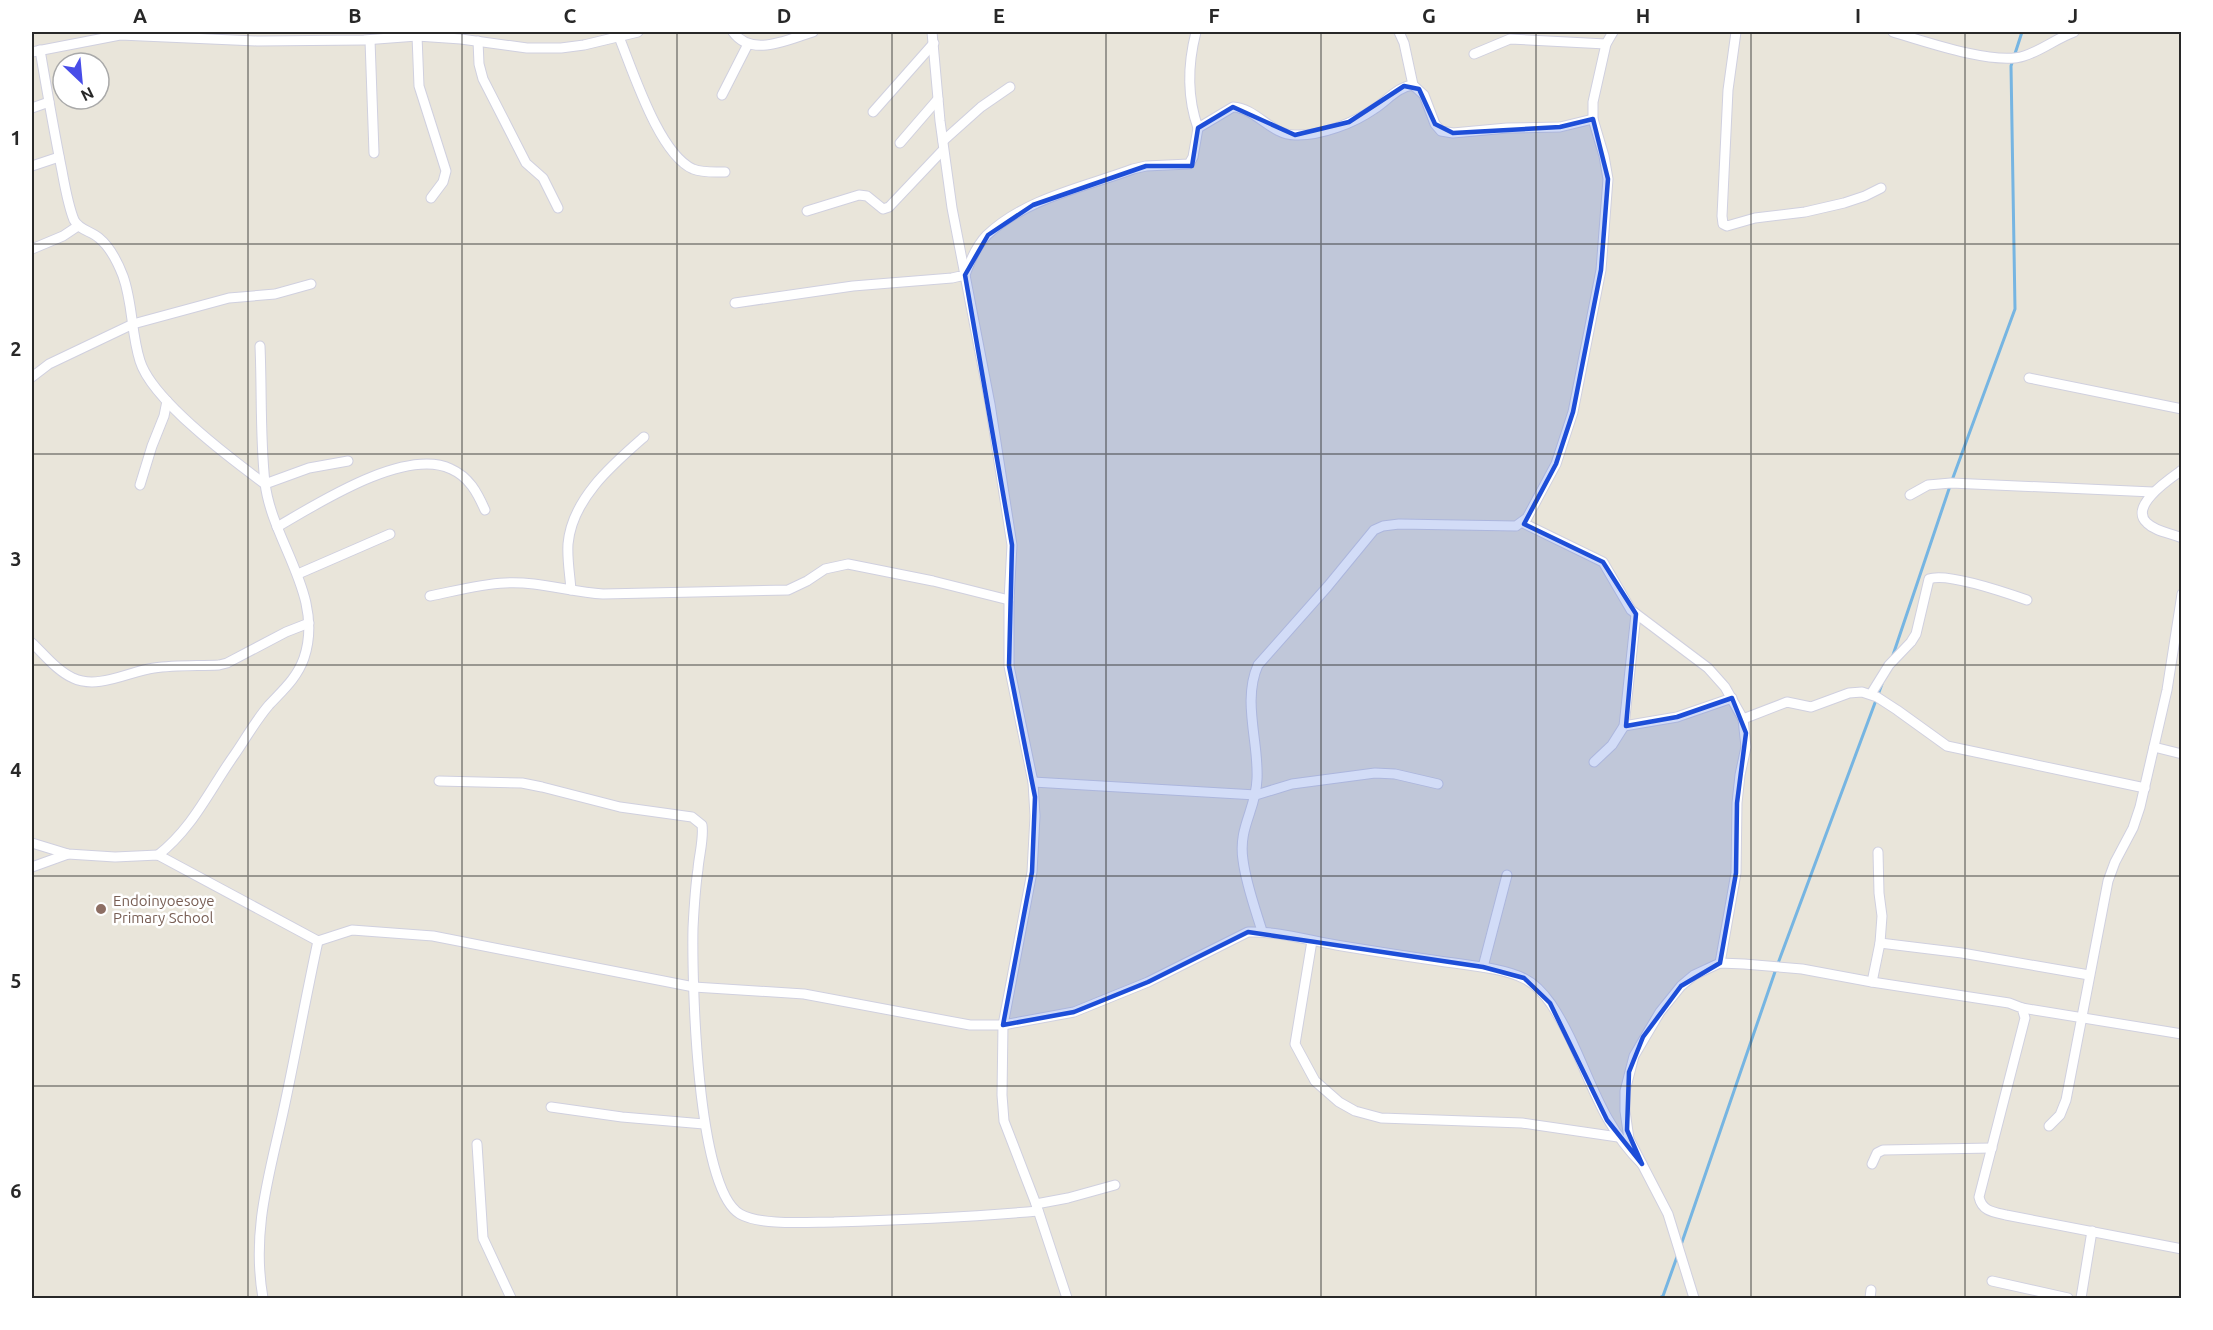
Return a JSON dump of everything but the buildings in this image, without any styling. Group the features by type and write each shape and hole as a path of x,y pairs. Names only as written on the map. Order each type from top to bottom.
{"street":[{"path":"265,484 229,457 167,401 145,374 135,344 131,306 123,276 107,246 98,236 78,226 71,212 49,102 36,51 120,33 257,41 348,36 370,40 417,36 527,48 561,48 638,32"},
{"path":"733,32 748,44 764,45 813,32"},
{"path":"932,32 943,146 956,234 990,404 1012,545 1009,666 1033,782 1035,816 1032,872 1003,1025 1001,1060 1004,1121 1037,1208 1067,1299"},
{"path":"965,275 972,256 988,235 1033,205 1133,169 1146,166 1189,164 1193,157 1198,128 1192,109 1190,80 1196,32"},
{"path":"1399,32 1413,85 1424,95 1435,124 1441,130 1453,133 1507,128 1560,127 1593,119"},
{"path":"1262,932 1243,860 1244,827 1256,795 1257,777 1250,694 1252,677 1258,665 1328,586 1367,536 1383,526 1399,524 1516,526 1523,523 1556,464 1573,412 1601,270 1608,179 1593,119 1595,88 1606,44 1613,32"},
{"path":"1736,32 1728,90 1723,224 1727,226 1755,218 1805,212 1865,196 1881,188"},
{"path":"1893,32 1974,54 2005,58 2023,57 2074,32"},
{"path":"417,36 419,86 446,171 443,182 431,198"},
{"path":"619,37 659,131 671,151 692,168 725,172"},
{"path":"1474,54 1510,39 1606,44"},
{"path":"370,40 374,153"},
{"path":"478,41 479,64 483,79 526,163 543,178 558,208"},
{"path":"873,111 934,43"},
{"path":"722,95 748,44"},
{"path":"1198,128 1233,108 1247,111 1283,133 1295,135 1321,132 1374,110 1404,86 1413,85"},
{"path":"807,211 859,195 867,196 883,209 889,207 981,107 1010,87"},
{"path":"900,143 938,99"},
{"path":"32,108 49,102"},
{"path":"32,166 59,157"},
{"path":"32,249 63,236 78,226"},
{"path":"735,303 853,286 965,275"},
{"path":"32,377 50,364 134,324 229,298 275,294 311,284"},
{"path":"158,855 187,829 220,775 262,714 297,673 309,641 309,623 298,574 277,527 265,484 260,346"},
{"path":"2029,378 2181,409"},
{"path":"140,485 167,401"},
{"path":"571,591 568,544 571,527 580,507 593,486 644,437"},
{"path":"265,484 309,468 348,460"},
{"path":"277,527 367,478 389,471 423,465 449,468 461,475 472,485 485,510"},
{"path":"2181,470 2153,492 2144,508 2144,520 2149,525 2181,538"},
{"path":"1910,495 1928,485 1951,483 2153,492"},
{"path":"1523,523 1603,562 1626,602 1636,614 1708,668 1725,687 1743,719 1746,747 1737,804 1737,873 1720,963"},
{"path":"298,574 390,534"},
{"path":"430,596 504,583 534,584 603,594 788,590 807,582 825,569 848,564 933,581 1009,600"},
{"path":"1871,694 1889,665 1916,634 1926,601 1929,579 1942,578 1974,584 2027,600"},
{"path":"2049,1126 2060,1115 2066,1100 2108,881 2133,828 2145,788 2168,690 2181,594"},
{"path":"1594,762 1612,746 1624,726 1636,614"},
{"path":"32,643 63,672 74,679 86,682 154,668 227,663 286,632 309,623"},
{"path":"1743,719 1787,702 1811,707 1849,693 1871,694 1947,746 2145,788"},
{"path":"1624,726 1677,717 1732,698"},
{"path":"2154,747 2181,754"},
{"path":"1033,782 1256,795 1292,784 1375,773 1395,774 1438,784"},
{"path":"439,781 522,783 620,807 692,817 700,822 703,833 693,928 698,1070 704,1124 719,1180 726,1196 738,1213 752,1219 793,1222 899,1221 1037,1208 1115,1185"},
{"path":"32,843 68,854 115,857 158,855 318,941 352,930 433,936 694,987 804,994 970,1025 1003,1025 1074,1011 1148,982 1205,955 1240,934 1262,932 1483,968 1524,978 1538,988 1550,1003 1572,1042 1592,1090 1618,1137 1642,1164"},
{"path":"1872,982 1880,943 1882,916 1878,852"},
{"path":"32,867 68,854"},
{"path":"1483,968 1507,875"},
{"path":"263,1299 260,1285 259,1240 265,1189 286,1100 318,941"},
{"path":"1312,941 1295,1044 1315,1081 1339,1102 1355,1111 1381,1118 1522,1123 1618,1137"},
{"path":"1880,943 1962,953 2089,975"},
{"path":"1694,1299 1668,1215 1629,1139 1625,1111 1625,1091 1634,1056 1660,1012 1681,986 1694,975 1720,963 1785,967 2009,1003 2022,1008 2181,1034"},
{"path":"2022,1008 2025,1018 1979,1197 1984,1207 2006,1215 2181,1249"},
{"path":"551,1107 622,1117 704,1124"},
{"path":"477,1144 483,1238 511,1299"},
{"path":"1872,1164 1877,1153 1883,1150 1992,1148"},
{"path":"2081,1299 2092,1232"},
{"path":"1992,1281 2068,1299"}],"highlighted area":[{"path":"1404,86 1419,89 1435,124 1453,133 1560,127 1593,119 1608,179 1601,270 1573,412 1556,464 1524,524 1603,562 1636,614 1626,726 1677,717 1732,698 1746,733 1737,803 1736,873 1720,963 1681,986 1643,1037 1629,1072 1627,1130 1642,1164 1607,1120 1550,1003 1524,978 1483,967 1248,932 1148,982 1074,1012 1003,1025 1032,872 1035,797 1009,666 1012,545 965,275 988,235 1033,205 1146,166 1192,166 1198,128 1233,107 1295,135 1349,122"}],"waterway":[{"path":"1892,658 1951,483 2015,309 2011,66 2022,32"},
{"path":"1681,1245 1777,966 1882,684"},
{"path":"1659,1298 1663,1296 1678,1254"}],"place":[{"name":"Endoinyoesoye Primary School","path":"101,909"}]}
